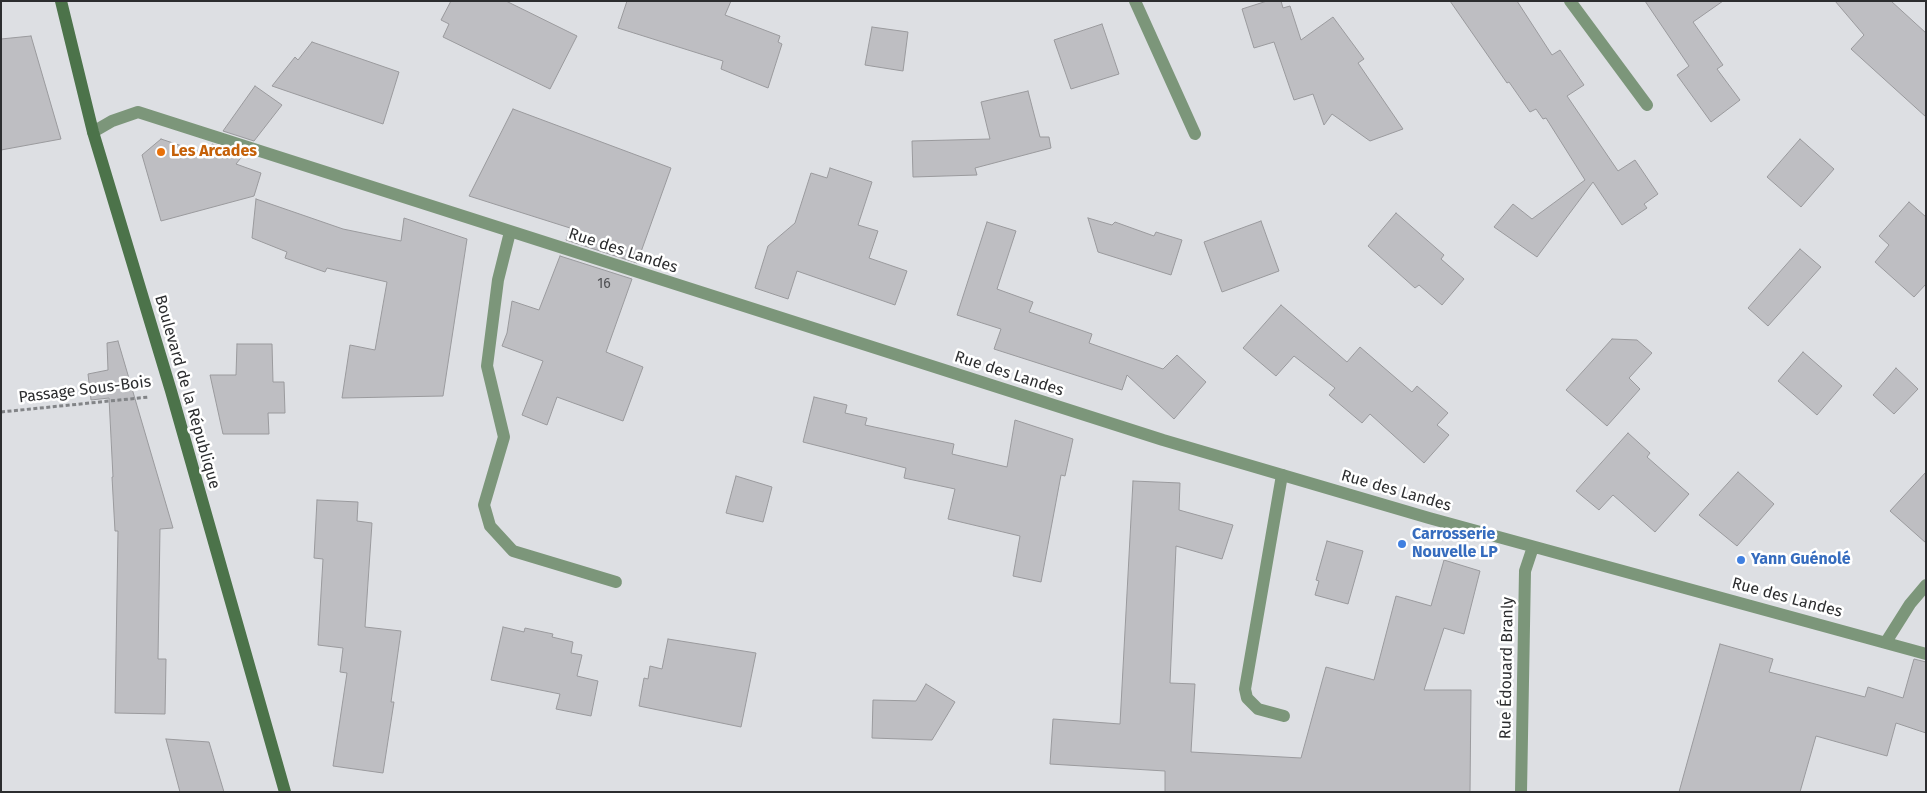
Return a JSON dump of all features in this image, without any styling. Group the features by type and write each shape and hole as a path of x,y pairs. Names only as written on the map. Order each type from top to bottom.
{"street":[{"name":"Boulevard de la République","path":"61,1 93,132 171,391 285,792"},
{"path":"1135,1 1195,134"},
{"path":"1570,1 1647,105"},
{"name":"Rue des Landes","path":"93,132 112,121 138,112 1163,440 1533,546 1926,654"},
{"path":"510,232 498,280 487,366 504,437 484,505 490,526 513,551 616,582"},
{"path":"1282,475 1245,689 1247,698 1258,710 1284,716"},
{"name":"Rue Édouard Branly","path":"1521,792 1525,571 1533,546"},
{"path":"1886,642 1910,604 1926,585"}],"path":[{"name":"Passage Sous-Bois","path":"1,412 148,397 171,391"}],"building":[{"path":"451,1 506,1 577,36 550,89 443,37 449,24 441,20"},
{"path":"627,1 731,1 725,15 780,36 778,42 782,44 768,88 721,69 723,61 618,28"},
{"path":"1267,1 1281,1 1283,8 1290,6 1301,40 1333,17 1364,59 1358,63 1403,129 1370,141 1332,114 1324,125 1313,94 1294,100 1274,42 1254,48 1242,9"},
{"path":"1450,1 1517,1 1552,55 1560,50 1584,85 1567,96 1618,171 1635,160 1658,194 1644,204 1647,208 1622,225 1593,182 1537,257 1494,227 1513,204 1532,219 1585,180 1546,118 1543,119 1536,109 1530,112 1509,82 1507,83"},
{"path":"1645,1 1723,1 1693,22 1723,65 1717,69 1740,100 1711,122 1677,75 1689,66"},
{"path":"1835,1 1891,1 1926,33 1926,117 1851,49 1864,35"},
{"path":"1102,24 1119,74 1071,89 1054,40"},
{"path":"872,27 908,32 903,71 865,65"},
{"path":"31,36 61,139 1,150 1,39"},
{"path":"312,42 399,72 383,124 272,86 295,57 298,60"},
{"path":"255,86 282,105 254,141 223,131"},
{"path":"1028,91 1040,137 1049,137 1051,148 975,168 977,175 913,177 912,141 990,139 981,102"},
{"path":"513,109 671,168 637,263 566,240 570,228 469,196"},
{"path":"161,139 206,154 212,144 244,154 236,164 261,173 254,196 161,221 142,155"},
{"path":"1800,139 1834,169 1801,207 1767,177"},
{"path":"830,168 872,182 858,225 878,231 869,258 907,271 895,305 797,271 788,299 755,288 768,246 795,223 811,173 827,178"},
{"path":"256,199 343,229 401,241 404,218 467,239 443,396 342,398 350,345 375,350 387,282 327,268 325,272 285,258 287,252 252,238"},
{"path":"1909,202 1926,217 1926,284 1914,297 1875,262 1889,245 1879,236"},
{"path":"1396,213 1444,255 1441,259 1464,279 1442,305 1419,285 1415,288 1368,246"},
{"path":"1088,218 1112,225 1115,222 1154,236 1156,232 1182,240 1171,275 1098,252"},
{"path":"1261,221 1279,271 1222,292 1204,242"},
{"path":"987,222 1016,231 997,289 1033,302 1029,312 1092,334 1089,343 1163,369 1177,355 1206,382 1174,419 1127,375 1122,390 994,349 1001,329 957,315"},
{"path":"1800,249 1821,267 1768,326 1748,308"},
{"path":"560,256 632,279 606,352 643,367 623,421 557,397 547,425 522,415 543,361 502,346 507,333 512,301 539,310"},
{"path":"1281,305 1347,362 1360,347 1412,392 1417,386 1448,413 1437,425 1449,435 1424,463 1370,414 1362,423 1329,395 1335,388 1294,356 1276,376 1243,348"},
{"path":"1612,339 1637,340 1652,353 1629,378 1640,389 1607,426 1566,390"},
{"path":"118,341 173,528 160,529 158,659 166,659 165,714 115,713 118,531 115,531 109,398 91,400 88,374 108,370 107,343"},
{"path":"237,344 272,344 273,382 284,382 285,413 268,413 269,434 223,434 210,375 236,375"},
{"path":"1803,352 1842,386 1817,415 1778,381"},
{"path":"1896,368 1918,389 1894,414 1873,395"},
{"path":"814,397 847,405 845,413 867,418 865,425 954,444 952,454 1007,467 1015,420 1073,439 1065,476 1061,475 1041,582 1013,576 1020,536 948,519 955,489 904,478 906,468 803,442"},
{"path":"1628,433 1650,453 1647,457 1689,494 1655,532 1613,495 1599,510 1576,491"},
{"path":"1738,472 1774,504 1737,546 1699,515"},
{"path":"1926,472 1926,543 1890,511"},
{"path":"736,476 772,487 763,522 726,513"},
{"path":"1133,481 1180,483 1179,510 1233,525 1222,559 1176,546 1170,683 1195,684 1191,752 1301,758 1326,667 1374,680 1396,596 1431,606 1444,560 1480,571 1464,634 1444,628 1424,690 1471,690 1470,792 1165,792 1165,771 1050,764 1053,719 1120,724"},
{"path":"317,500 358,502 357,521 372,523 365,627 401,631 391,702 394,702 383,773 333,766 347,673 340,672 343,648 318,645 323,559 314,558"},
{"path":"1327,541 1363,551 1348,604 1315,595 1319,581 1316,580"},
{"path":"503,627 524,632 525,628 553,634 552,637 573,642 571,653 582,655 577,676 598,681 591,716 556,709 560,694 491,680"},
{"path":"668,639 756,653 741,727 639,706 644,678 648,679 650,666 662,669"},
{"path":"1720,644 1773,659 1769,672 1865,697 1868,687 1903,698 1914,659 1926,662 1926,733 1896,723 1887,756 1816,736 1800,792 1679,792"},
{"path":"926,684 955,702 932,740 872,738 873,700 916,701"},
{"path":"166,739 209,742 224,792 180,792"}],"place":[{"name":"Les Arcades","path":"161,152"},
{"name":"Carrosserie Nouvelle LP","path":"1402,544"},
{"name":"Yann Guénolé","path":"1741,560"}]}
